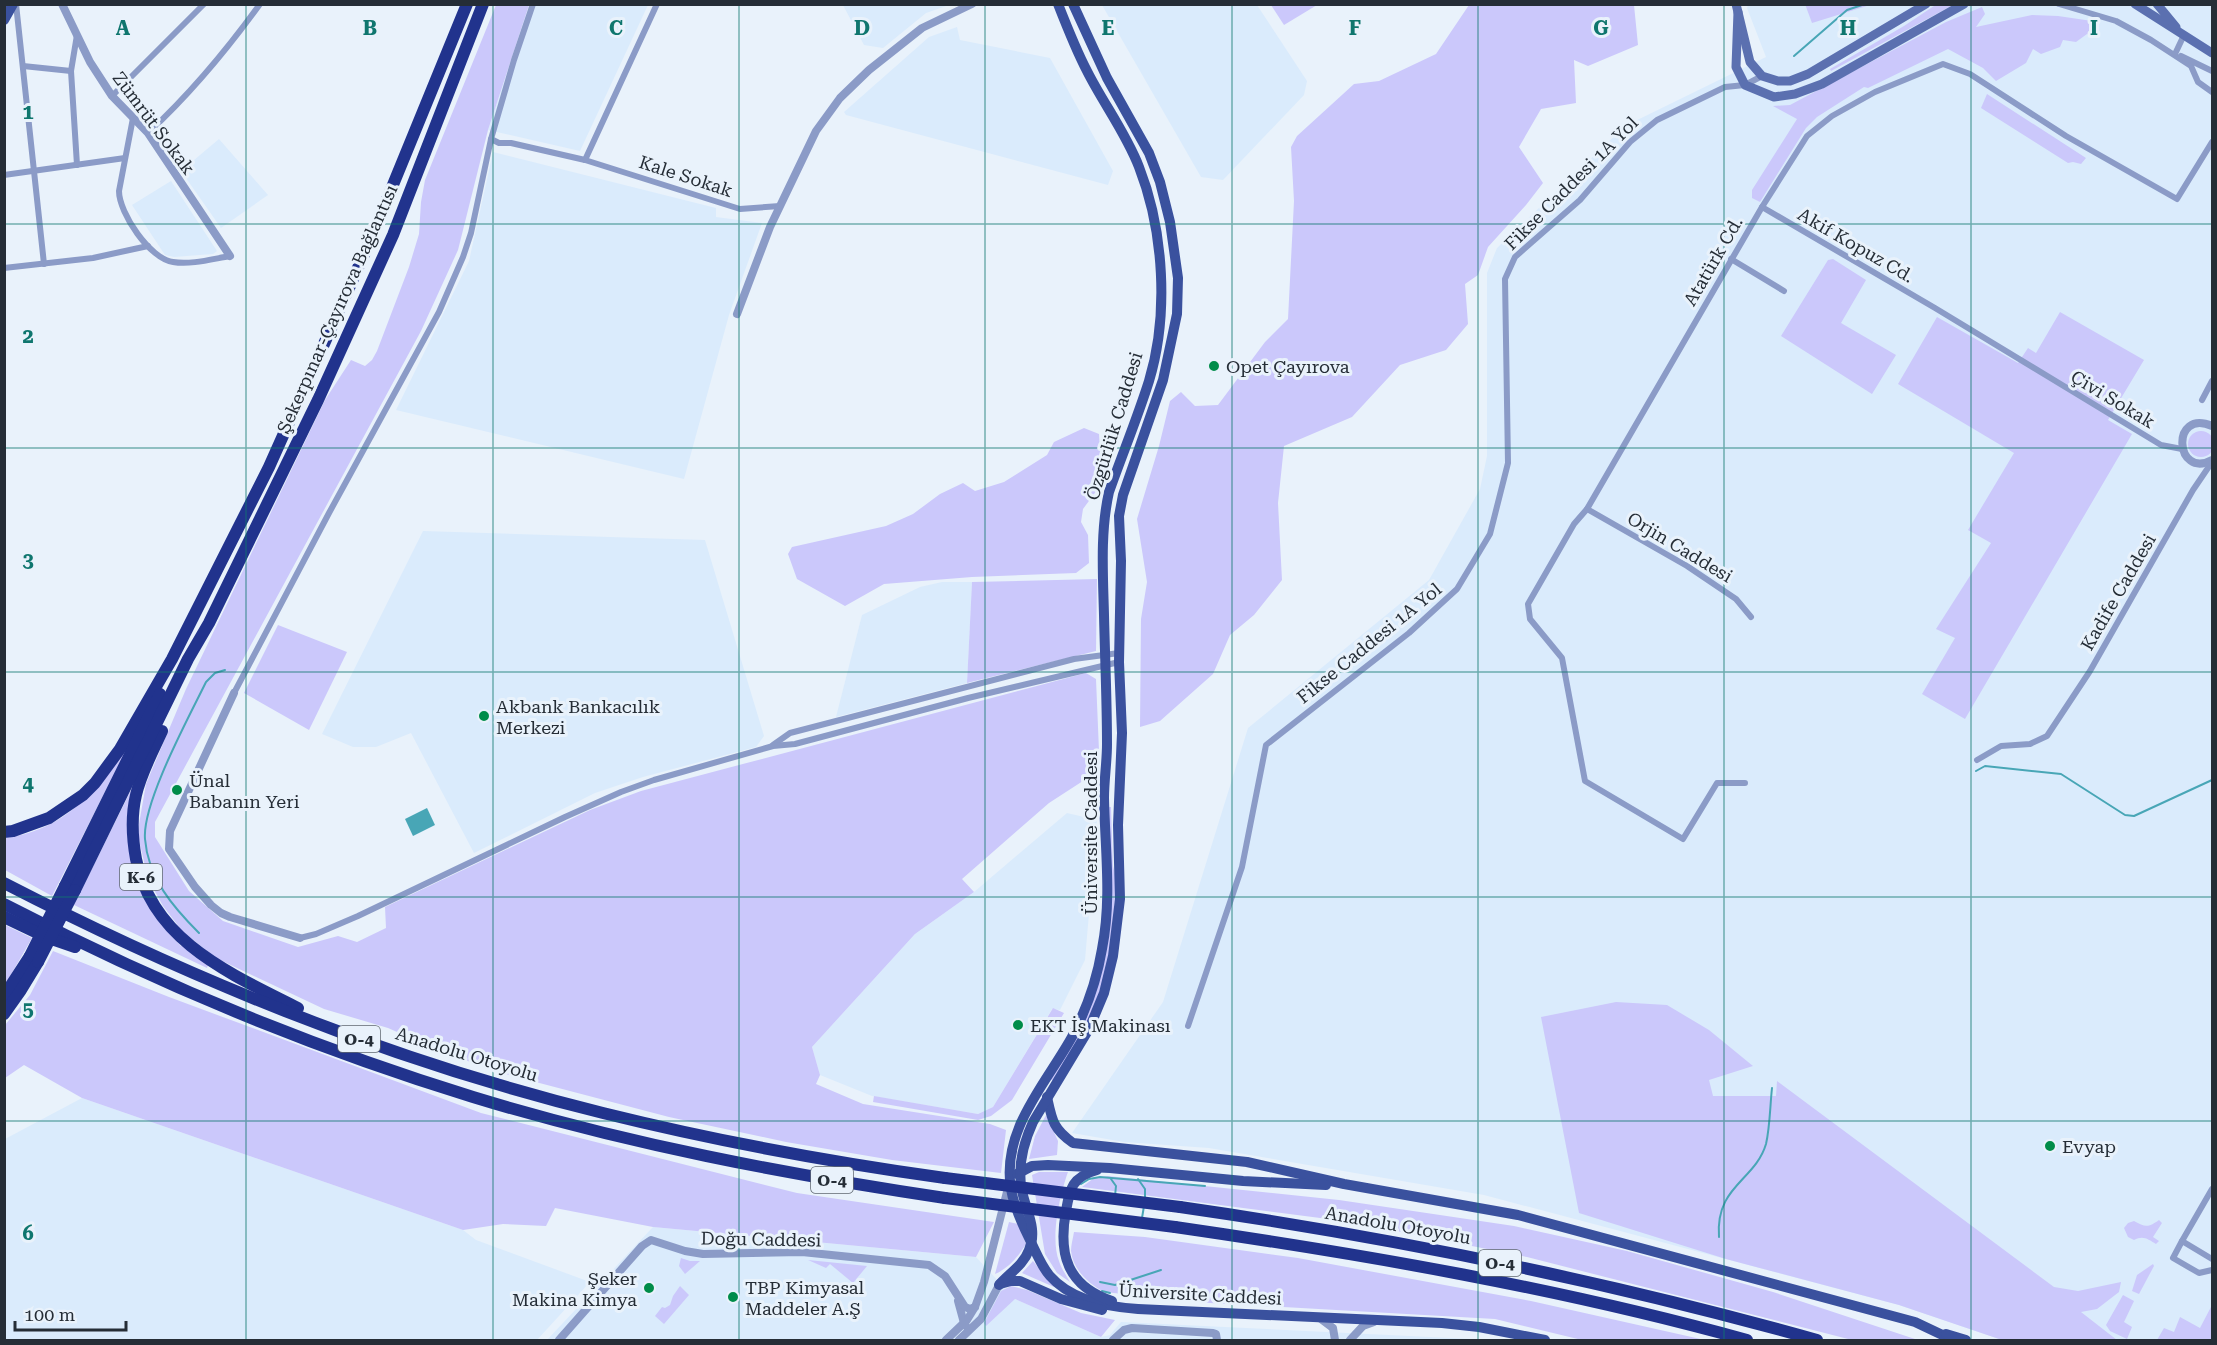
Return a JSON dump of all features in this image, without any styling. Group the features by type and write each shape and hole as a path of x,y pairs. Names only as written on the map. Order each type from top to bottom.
{"highway":[{"name":"Şekerpınar-Çayırova Bağlantısı","path":"232,541 269,467 370,241 467,4"},
{"name":"Şekerpınar-Çayırova Bağlantısı","path":"209,623 318,400 393,235 483,4"},
{"path":"4,832 50,818 83,795 102,774 120,749 172,659 232,541"},
{"path":"70,888 232,541"},
{"path":"4,1014 21,990 70,888 188,659 209,623"},
{"name":"K-6","path":"209,623 136,793 132,829 138,870 155,908 166,924 194,950 254,986 351,1036"},
{"name":"Anadolu Otoyolu","path":"4,884 140,950 224,987 351,1036 470,1076 622,1118 785,1153 945,1178 1179,1207 1360,1235 1497,1262 1722,1314 1817,1341"},
{"name":"Anadolu Otoyolu","path":"4,904 114,960 318,1044 474,1097 632,1140 720,1160 945,1198 1176,1227 1396,1261 1490,1279 1646,1314 1747,1341"},
{"path":"4,917 46,937 114,960"},
{"path":"4,996 34,959"}],"main road":[{"path":"4,20 14,4"},
{"name":"Özgürlük Caddesi","path":"1058,4 1087,71 1122,130 1139,165 1148,192 1159,247 1161,297 1157,342 1149,380 1116,472 1105,511 1105,659"},
{"name":"Özgürlük Caddesi","path":"1073,4 1107,78 1149,153 1157,172 1170,222 1178,278 1178,314 1173,343 1163,380 1123,495 1119,516 1121,561 1119,657"},
{"path":"1737,8 1750,62 1762,76 1778,81 1791,81 1808,74 1926,4"},
{"path":"1737,8 1736,67 1745,85 1774,97 1795,94 1822,84 1964,4"},
{"path":"2135,4 2212,53"},
{"path":"2157,4 2184,35"},
{"name":"Üniversite Caddesi","path":"1031,1243 1032,1222 1022,1191 1021,1171 1026,1138 1047,1097 1089,1029 1104,993 1115,946 1120,899 1118,825 1122,733 1119,657"},
{"name":"Üniversite Caddesi","path":"1105,659 1107,746 1104,789 1108,898 1104,943 1098,971 1084,1013 1026,1111 1012,1154 1010,1179 1016,1208 1031,1243 1051,1277 1071,1292 1102,1305 1138,1309 1386,1320 1479,1327 1545,1341"},
{"path":"1047,1097 1053,1124 1073,1143 1247,1162 1344,1184 1518,1215 1915,1322 1966,1341"},
{"path":"1010,1179 1021,1171 1038,1165 1102,1168 1301,1185 1344,1184"},
{"path":"1102,1168 1087,1173 1073,1184 1064,1221 1062,1243 1064,1253 1071,1271 1085,1287 1105,1298 1138,1309"},
{"path":"999,1285 1018,1268 1029,1251 1031,1243"},
{"path":"999,1285 1020,1281 1086,1307 1106,1311 1138,1309"},
{"path":"1915,1322 1953,1341"}],"street":[{"path":"14,4 23,66 32,171 44,264"},
{"path":"112,96 204,4"},
{"path":"148,133 180,103 209,70 260,4"},
{"path":"533,4 491,139 471,233 439,312 234,693 170,831 169,849 195,887 221,913 300,938 316,934 358,916 565,817 654,780 773,746 795,744 1119,657"},
{"path":"585,159 657,4"},
{"path":"737,314 780,206 816,131 840,98 869,70 922,28 972,4"},
{"path":"2059,4 2116,21 2175,54 2212,71"},
{"name":"Zümrüt Sokak","path":"63,5 90,62 112,96 148,133 230,256"},
{"path":"77,34 71,71 77,165"},
{"path":"2175,54 2184,35"},
{"path":"2175,54 2191,66 2198,82 2212,92"},
{"name":"Atatürk Cd.","path":"1745,783 1717,783 1683,839 1585,781 1562,658 1530,620 1528,604 1574,524 1587,509 1762,207 1807,136 1832,116 1875,92 1943,64 1970,74 2066,136 2177,199 2212,142"},
{"path":"23,66 71,71"},
{"name":"Fikse Caddesi 1A Yol","path":"1188,1026 1242,867 1266,745 1409,633 1457,590 1490,534 1508,463 1505,279 1515,257 1580,200 1630,142 1657,120 1725,87 1745,85 1762,76"},
{"path":"133,118 119,200 124,214 148,246 162,258 174,262 205,261 230,256"},
{"name":"Kale Sokak","path":"491,139 498,143 511,143 585,159 740,208 780,206"},
{"path":"4,175 125,158"},
{"name":"Akif Kopuz Cd.","path":"1762,207 1935,308 2031,368"},
{"path":"4,268 93,258 148,246"},
{"path":"1731,259 1784,291"},
{"name":"Çivi Sokak","path":"2031,368 2161,446 2182,449"},
{"path":"2202,399 2212,381"},
{"path":"2212,426 2205,423 2192,425 2183,435 2182,449 2185,455 2195,463 2202,464 2212,461"},
{"name":"Kadife Caddesi","path":"1977,760 2001,746 2030,744 2047,736 2090,671 2193,490 2212,461"},
{"name":"Orjin Caddesi","path":"1587,509 1687,566 1736,599 1751,617"},
{"path":"773,746 790,733 986,680 1074,659 1119,657"},
{"path":"946,1341 964,1323 975,1307 984,1282 1010,1179"},
{"path":"2212,1189 2173,1258 2199,1273 2212,1270"},
{"name":"Doğu Caddesi","path":"559,1341 642,1246 651,1240 703,1254 802,1252 923,1264 942,1272 949,1281 957,1297 964,1323"},
{"path":"2182,1241 2212,1259"},
{"path":"959,1341 984,1313 999,1285"},
{"name":"Doğu Caddesi","path":"957,1297 966,1307 970,1309 975,1307"},
{"path":"1317,1317 1333,1328 1335,1341"},
{"path":"1350,1341 1363,1326 1386,1320"},
{"path":"964,1323 967,1327 973,1327"},
{"path":"1113,1341 1124,1330 1132,1328 1215,1337"}],"shaded area":[{"path":"1805,4 1870,4 1870,5 1812,23"},
{"path":"1937,4 1953,5 1831,71 1830,69"},
{"path":"496,5 529,5 488,130 458,250 421,331 155,822 155,837 189,891 223,921 298,947 338,936 357,942 386,928 385,907 590,810 641,791 1086,673 1096,679 1099,751 1086,779 1049,803 962,879 974,892 915,934 812,1047 820,1075 816,1084 863,1104 990,1124 1006,1130 1001,1173 892,1160 786,1142 669,1117 505,1074 445,1053 388,1028 324,1009 216,958 183,932 163,906 148,879 139,840 139,824 146,784 186,689 325,400 351,360 365,366 377,351 419,234 425,180"},
{"path":"529,5 648,5 580,151 488,130"},
{"path":"843,5 949,5 926,13 883,48 864,45"},
{"path":"1102,5 1257,5 1307,81 1304,95 1223,180 1201,177"},
{"path":"1271,5 1317,5 1284,25"},
{"path":"1469,5 1634,5 1638,45 1588,66 1574,60 1576,103 1541,109 1519,147 1543,183 1488,247 1478,275 1465,284 1468,324 1446,350 1400,365 1352,417 1284,446 1278,503 1282,580 1254,615 1230,635 1213,674 1160,721 1140,727 1141,619 1147,582 1137,519 1170,401 1181,392 1195,406 1218,405 1265,342 1288,319 1294,201 1291,147 1297,136 1354,84 1379,81 1436,54"},
{"path":"1748,5 2212,5 2212,1340 2002,1340 1899,1305 1484,1195 1209,1148 1124,1142 1072,1133 1163,1002 1248,728 1429,580 1480,489 1487,456 1487,273 1497,248 1625,126 1766,57 1747,8"},
{"path":"1982,7 1985,14 1976,27 2032,15 2058,16 2092,21 2095,33 2092,37 2087,34 2076,42 2063,40 2060,47 2041,54 2033,49 2026,63 1996,81 1983,68 1948,49 1868,88 1864,87 1817,117 1806,128 1760,202 1752,198 1752,190 1797,119 1773,106 1790,105 1946,22"},
{"path":"957,27 960,40 1050,58 1113,171 1108,185 846,115 844,112 929,37"},
{"path":"1987,94 2086,158 2081,164 2068,163 1981,108"},
{"path":"219,139 268,195 221,228 181,171"},
{"path":"493,152 716,208 716,217 762,223 729,315 684,479 396,410 469,261"},
{"path":"171,181 217,251 213,254 174,257 165,255 132,205"},
{"path":"1833,259 1866,280 1841,323 1896,355 1872,394 1781,336 1828,260"},
{"path":"2060,312 2144,360 2108,420 2132,434 1965,719 1922,694 1955,638 1936,629 1991,543 1968,530 2014,453 1898,384 1937,317 2018,363 2028,348 2036,353"},
{"path":"1084,428 1099,434 1100,451 1097,490 1083,509 1081,522 1088,535 1089,563 1076,573 972,577 884,584 845,606 797,579 788,554 792,547 886,526 913,514 940,494 963,483 975,491 1004,482 1047,455 1054,442"},
{"path":"2201,431 2210,435 2214,444 2210,453 2201,457 2192,453 2188,444 2192,435"},
{"path":"423,531 705,540 764,736 756,747 643,777 595,793 474,853 411,733 376,747 353,747 322,734"},
{"path":"1097,579 1096,651 967,683 972,582"},
{"path":"942,582 972,582 967,683 836,717 862,615 920,587"},
{"path":"278,625 347,652 309,730 244,693"},
{"path":"132,739 52,896 5,870 5,838 28,833 65,816 94,789"},
{"path":"134,784 135,873 133,875 142,895 159,922 181,946 208,965 207,968 74,905"},
{"path":"1108,807 1111,807 1113,866 1117,883 1109,956 1101,988 1086,1026 1053,1081 1050,1079 1102,970"},
{"path":"427,808 435,825 413,836 405,819"},
{"path":"1067,813 1097,820 1085,960 1060,1010 1052,1009 993,1107 978,1114 872,1096 820,1075 812,1047 915,934 974,892"},
{"path":"5,925 32,938 5,985"},
{"path":"53,951 169,997 481,1113 797,1193 994,1222 976,1257 653,1227 555,1208 546,1226 503,1224 463,1230 82,1098 24,1065 5,1078 5,1025 30,995"},
{"path":"1616,1002 1667,1005 1709,1030 1753,1066 1709,1080 1713,1096 1776,1096 1777,1081 2054,1287 2078,1291 2121,1282 2119,1292 2097,1309 2081,1312 2117,1340 2002,1340 1899,1305 1726,1259 1579,1213 1541,1017"},
{"path":"1053,1008 1064,1013 1012,1100 991,1116 978,1120 873,1102 874,1096 978,1114 993,1107"},
{"path":"82,1098 463,1230 476,1240 590,1282 537,1340 5,1340 5,1139"},
{"path":"1046,1115 1058,1141 1057,1155 1029,1159 1035,1136"},
{"path":"1039,1172 1068,1172 1059,1204 1055,1240 1060,1264 1070,1282 1057,1273 1045,1254 1032,1175"},
{"path":"1108,1176 1339,1200 1514,1226 1627,1251 1773,1292 1918,1340 1852,1340 1527,1257 1351,1222 1082,1187 1094,1178"},
{"path":"2159,1220 2162,1223 2153,1237 2159,1241 2156,1244 2145,1238 2134,1240 2128,1237 2124,1228 2128,1223 2134,1221 2147,1226"},
{"path":"1009,1222 1018,1224 1026,1244 1013,1262 995,1274"},
{"path":"653,1227 976,1257 1015,1299 1101,1337 1110,1335 1121,1322 1492,1340 547,1340"},
{"path":"1074,1232 1145,1237 1298,1258 1531,1301 1705,1340 1582,1340 1495,1319 1210,1303 1104,1292 1087,1281 1072,1258"},
{"path":"681,1258 700,1261 685,1274 679,1266"},
{"path":"808,1260 867,1266 853,1283 830,1264 826,1268"},
{"path":"1033,1261 1054,1287 1022,1273"},
{"path":"2153,1264 2139,1294 2132,1291 2137,1275"},
{"path":"680,1286 689,1295 664,1324 655,1316 662,1307 670,1305"},
{"path":"1011,1286 1027,1290 1081,1313 1115,1320 1101,1337 1015,1299 986,1326 984,1323 1001,1291"},
{"path":"2123,1295 2134,1301 2124,1322 2132,1327 2127,1339 2110,1331 2106,1325"},
{"path":"2212,1305 2212,1340 2157,1340 2164,1328 2174,1332 2180,1317 2200,1328"}],"waterway":[{"path":"1794,56 1847,10 1865,4"},
{"path":"199,933 171,902 157,879 147,853 146,823 158,783 206,682 215,673 225,670"},
{"path":"1976,771 1985,766 2061,774 2125,815 2134,816 2212,780"},
{"path":"1719,1237 1719,1220 1723,1206 1729,1195 1761,1157 1766,1144 1772,1088"},
{"path":"1081,1184 1089,1179 1100,1177 1205,1186"},
{"path":"1111,1179 1116,1186 1115,1196"},
{"path":"1138,1179 1145,1189 1145,1197"},
{"path":"1142,1218 1144,1206"},
{"path":"1100,1282 1115,1285 1161,1270"},
{"path":"1102,1291 1110,1293"}],"place":[{"name":"Opet Çayırova","path":"1214,366"},
{"name":"Akbank Bankacılık Merkezi","path":"484,716"},
{"name":"Ünal Babanın Yeri","path":"177,790"},
{"name":"EKT İş Makinası","path":"1018,1025"},
{"name":"Evyap","path":"2050,1146"},
{"name":"Şeker Makina Kimya","path":"649,1288"},
{"name":"TBP Kimyasal Maddeler A.Ş","path":"733,1297"}]}
